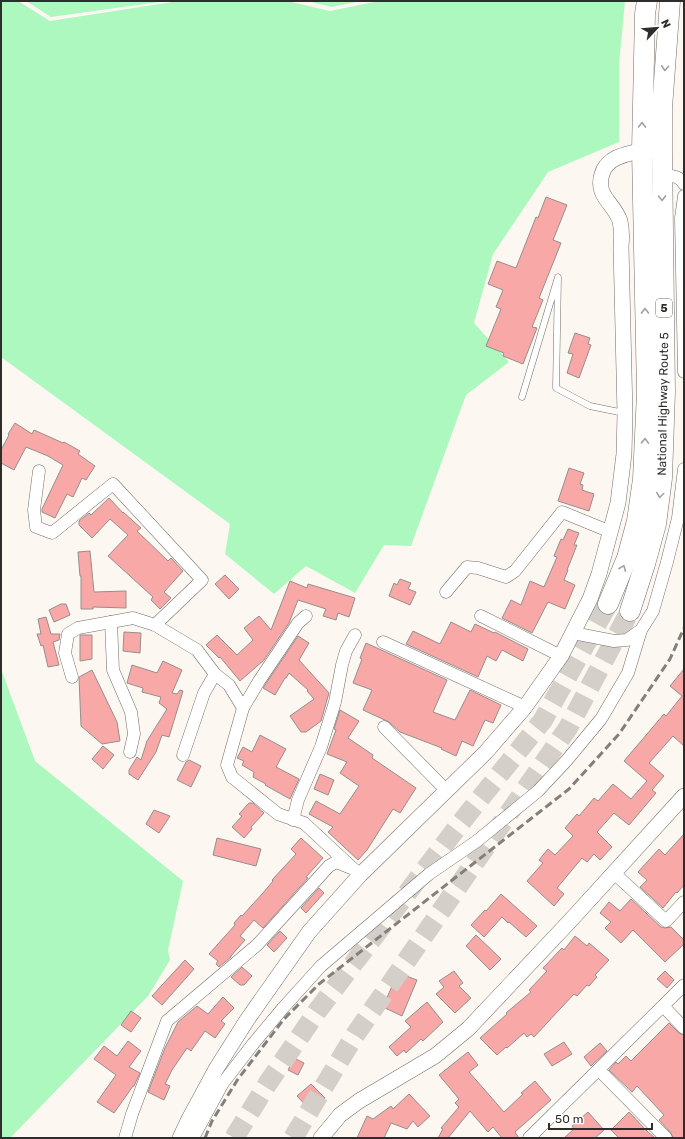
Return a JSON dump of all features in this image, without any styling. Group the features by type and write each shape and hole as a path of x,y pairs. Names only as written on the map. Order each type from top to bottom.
{"highway":[{"name":"National Highway Route 5","path":"608,604 628,558 643,479 647,392 642,150 645,22 647,1"},
{"name":"National Highway Route 5","path":"630,611 656,524 662,478 665,392 662,108 670,1"}],"street":[{"path":"180,1138 189,1118 216,1069 247,1020 309,932 357,872 486,752 525,707 561,656 590,599 599,574 618,503 624,454 625,414 621,246 623,235 619,220 605,199 600,188 600,178 604,168 612,160 642,150 662,151"},
{"path":"662,174 678,177 684,184"},
{"path":"684,196 681,218 684,372"},
{"path":"193,1138 223,1083 283,1008 321,966 430,874 477,841 538,790 567,760 601,719 628,673 641,630 653,611 678,518 684,469"},
{"path":"39,471 34,510 36,527 52,533 112,484 202,580 155,625"},
{"path":"446,592 468,566 506,577 515,571 562,512 611,532"},
{"path":"306,616 298,623 259,680 243,708 227,765 232,777 278,814 304,823 357,872"},
{"path":"481,616 561,656"},
{"path":"72,677 66,653 68,634 78,628 133,618 155,625 197,650 215,674 229,686 243,708"},
{"path":"111,622 113,670 131,712 134,734 130,752"},
{"path":"573,633 614,641 627,640 641,630"},
{"path":"294,820 298,800 321,747 335,702 346,651 355,635"},
{"path":"383,642 525,707"},
{"path":"183,755 204,693 215,674"},
{"path":"384,727 446,790"},
{"path":"320,1138 340,1115 359,1101 435,1056 468,1029 684,796"},
{"path":"125,1138 132,1114 167,1021 257,945 329,866 336,862 357,872"},
{"path":"614,873 666,920 684,902"},
{"path":"529,1138 664,1007 684,985"},
{"path":"664,1007 684,1028"},
{"path":"599,1070 666,1138"}],"lane":[{"path":"522,397 558,277 556,388 590,406 625,414"}],"green space":[{"path":"1,1 18,1 50,21 179,1 287,1 330,11 379,1 625,1 619,64 619,142 548,172 493,254 474,323 509,362 466,395 411,546 384,545 355,593 306,566 274,594 225,554 230,524 1,357"},
{"path":"26,1 166,1 51,17"},
{"path":"307,1 361,1 332,7"},
{"path":"1,669 35,761 183,881 168,950 170,960 148,996 10,1138 1,1138"}],"building":[{"path":"546,197 567,205 553,240 561,243 539,298 543,300 532,327 537,328 523,364 503,356 504,353 486,346 501,309 496,307 503,290 488,284 497,261 516,268 536,217 538,218"},
{"path":"575,333 590,338 588,344 591,345 579,378 567,373 573,354 568,353"},
{"path":"15,423 32,434 34,430 63,443 64,442 80,451 78,454 95,466 86,480 82,478 73,497 67,494 55,518 42,512 42,509 63,465 48,456 26,447 14,470 1,463 1,450"},
{"path":"569,468 584,473 580,484 583,485 582,490 594,494 589,511 558,501"},
{"path":"109,498 123,513 141,528 137,531 168,561 171,558 183,571 164,592 171,598 160,609 151,600 153,597 108,556 128,535 110,519 92,538 79,525 79,521 89,513 91,515"},
{"path":"568,529 579,533 574,545 577,545 564,580 575,585 565,609 548,602 532,633 502,618 511,600 521,605 530,581 544,587 557,557 554,556 561,539 563,540"},
{"path":"90,551 94,592 126,591 126,608 93,607 93,609 81,609 81,576 78,552"},
{"path":"225,575 239,589 229,599 215,584"},
{"path":"400,579 411,583 408,589 416,592 410,605 389,596 394,583 397,585"},
{"path":"290,581 307,588 308,584 355,598 349,617 338,613 336,620 323,616 326,609 298,600 289,623 264,660 240,681 220,657 219,658 206,645 217,635 237,655 253,640 244,628 259,616 271,630"},
{"path":"61,604 66,604 70,615 54,622 49,610"},
{"path":"46,617 51,634 60,634 59,640 53,642 59,665 48,667 43,645 41,646 37,634 41,634 38,619"},
{"path":"451,622 471,632 475,624 494,633 495,632 528,649 523,661 502,650 496,661 487,656 478,677 406,644 413,631 440,644"},
{"path":"124,632 141,633 140,653 123,651"},
{"path":"80,635 92,635 92,659 80,661"},
{"path":"298,636 309,643 299,660 329,693 321,721 306,732 301,732 290,716 314,699 307,691 308,690 289,673 275,695 263,688"},
{"path":"366,643 447,680 433,712 455,720 470,690 501,705 493,723 485,720 473,746 462,741 456,756 441,749 442,748 400,732 389,722 363,710 372,690 353,683"},
{"path":"163,661 182,670 172,693 177,694 180,690 183,691 169,737 162,735 156,752 138,780 129,774 129,770 137,757 141,760 147,741 167,709 159,703 161,697 142,692 143,688 127,683 132,665 157,673"},
{"path":"684,669 684,746 673,736 649,763 664,776 652,790 656,793 629,825 614,813 597,832 612,847 600,860 594,854 587,862 582,858 557,888 564,894 554,906 527,881 543,863 539,860 548,849 555,855 573,836 565,828 577,814 579,816 594,798 598,801 613,784 631,799 647,781 624,761 664,714 666,716 682,696 670,686"},
{"path":"92,670 117,722 120,741 102,744 81,726 79,677"},
{"path":"340,710 359,721 348,738 373,755 372,758 416,788 400,813 393,809 367,850 358,860 328,832 333,827 309,814 316,801 340,814 359,786 340,773 347,762 327,754 336,730 334,729"},
{"path":"260,735 286,749 276,767 299,779 290,799 253,777 254,772 242,765 244,761 237,758 243,747 252,752"},
{"path":"103,746 114,755 103,769 92,759"},
{"path":"189,760 201,766 191,787 177,780 186,762"},
{"path":"320,774 334,780 328,795 314,789"},
{"path":"249,803 253,803 264,813 251,827 252,829 244,838 232,827 242,816 239,814"},
{"path":"154,810 170,816 159,833 146,824"},
{"path":"684,834 684,885 663,908 640,887 647,880 638,872 659,849 665,855"},
{"path":"217,838 261,849 256,866 213,855"},
{"path":"301,838 323,858 306,877 308,878 263,928 254,920 240,936 245,940 231,957 219,967 216,964 218,961 209,954 235,925 234,923 263,893 273,881 272,880 296,854 291,849"},
{"path":"319,888 324,893 306,913 301,908"},
{"path":"501,894 537,926 526,937 502,917 484,937 471,925"},
{"path":"631,899 661,927 671,927 684,940 684,944 665,962 633,930 621,943 605,928 611,922 600,913 609,902 620,911"},
{"path":"280,931 287,938 274,952 267,945"},
{"path":"476,935 501,959 490,970 466,946"},
{"path":"575,936 587,946 589,943 609,960 595,975 597,977 589,986 587,985 577,996 574,994 534,1037 531,1034 527,1037 524,1033 497,1055 480,1038 531,992 529,990 547,971 543,968 562,948 564,950"},
{"path":"185,960 194,969 162,1005 152,996"},
{"path":"242,967 252,976 244,985 240,985 231,977"},
{"path":"454,971 463,983 459,986 471,998 455,1013 436,994 444,987 439,981"},
{"path":"665,971 674,980 667,988 657,979"},
{"path":"401,974 417,980 402,1016 383,1007 395,979 399,980"},
{"path":"223,997 234,1008 221,1021 225,1024 215,1038 205,1031 191,1051 187,1048 172,1070 165,1084 170,1086 164,1100 148,1092 165,1048 178,1022 197,1006 208,1014"},
{"path":"427,1002 443,1022 423,1041 421,1039 406,1053 404,1050 397,1056 389,1047 411,1027 405,1021"},
{"path":"131,1011 141,1018 131,1032 121,1025"},
{"path":"669,1023 679,1033 684,1035 684,1138 673,1138 671,1133 659,1120 664,1115 637,1086 632,1092 609,1070 616,1062 618,1064 626,1056 631,1061"},
{"path":"128,1041 141,1051 129,1067 140,1073 134,1086 114,1113 97,1102 116,1075 94,1059 104,1046 117,1056"},
{"path":"564,1042 572,1054 552,1066 544,1054"},
{"path":"600,1043 607,1051 591,1066 584,1057"},
{"path":"468,1052 478,1065 469,1072 504,1112 523,1094 521,1093 535,1081 551,1100 515,1132 519,1138 502,1138 493,1127 488,1132 470,1111 448,1138 438,1138 443,1129 441,1128 459,1107 455,1103 459,1099 439,1075"},
{"path":"294,1058 304,1063 298,1075 288,1070"},
{"path":"311,1084 325,1098 311,1111 297,1096"},
{"path":"409,1094 430,1116 418,1127 413,1121 407,1129 391,1123 384,1138 357,1138 367,1116 373,1119 391,1106 393,1109"},
{"path":"588,1112 604,1130 595,1138 564,1138 574,1129 572,1126"},
{"path":"629,1112 655,1138 619,1138 611,1130"}],"tunnel":[{"path":"234,1138 268,1083 318,1010 459,825 543,720 608,604"},
{"path":"293,1138 355,1035 568,728 630,611"}],"railway":[{"path":"205,1138 212,1121 238,1079 284,1019 319,984 569,789 619,734 670,659 684,628"}]}
